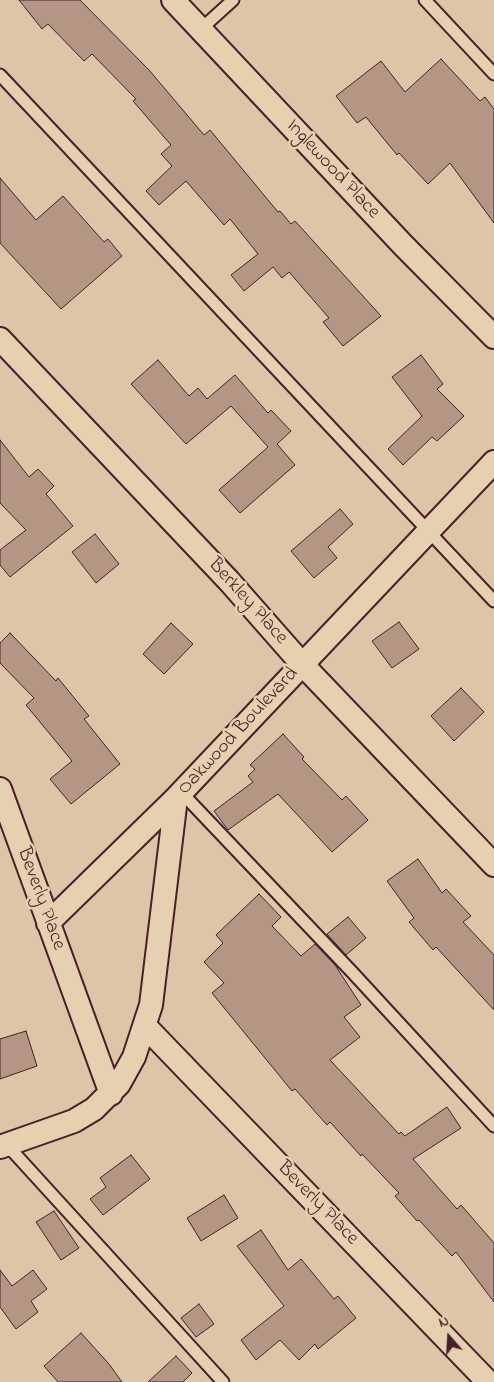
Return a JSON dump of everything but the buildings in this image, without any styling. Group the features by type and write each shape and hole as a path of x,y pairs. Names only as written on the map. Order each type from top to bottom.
{"street":[{"name":"Inglewood Place","path":"173,0 403,245 494,337"},
{"name":"Berkley Place","path":"0,339 222,574 302,664 494,865"},
{"name":"Oakwood Boulevard","path":"4,1146 74,1121 94,1109 111,1094 134,1057 146,1027 151,1005 178,795 494,462"},
{"name":"Beverly Place","path":"0,789 111,1094"},
{"path":"48,923 178,795"},
{"name":"Beverly Place","path":"146,1027 488,1382"}],"lane":[{"path":"201,29 233,0"},
{"path":"424,0 494,74"},
{"path":"0,75 494,600"},
{"path":"178,795 352,972 494,1126"},
{"path":"4,1146 224,1382"}]}
